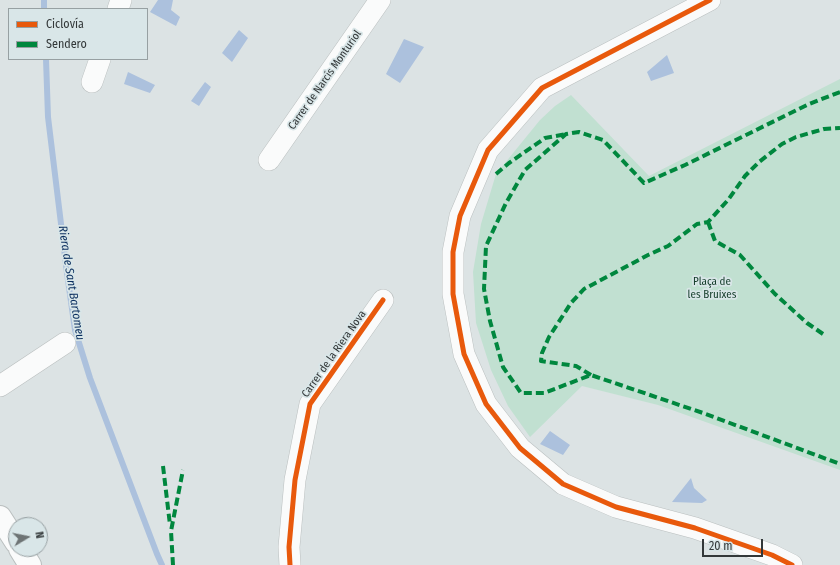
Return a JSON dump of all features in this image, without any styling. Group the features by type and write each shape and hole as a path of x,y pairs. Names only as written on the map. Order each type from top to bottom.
{"main road":[{"path":"0,517 8,530"}],"street":[{"name":"Carrer de Narcís Monturiol","path":"269,160 380,0"},
{"path":"710,0 542,88 537,93 488,150 460,216 453,252 452,294 464,354 486,404 520,448 563,484 616,507 695,528 772,555 792,565"},
{"path":"92,82 100,60"},
{"name":"Carrer de la Riera Nova","path":"290,565 289,547 295,480 310,404 383,300"},
{"path":"0,386 66,343"}],"green space":[{"name":"Plaça de les Bruixes","path":"840,79 840,470 658,405 582,386 530,437 508,406 491,370 476,323 473,272 481,224 496,174 540,120 555,106 571,95 649,176"}],"water":[{"path":"158,0 173,0 171,10 180,17 176,26 150,12"},
{"path":"239,30 248,38 232,62 222,53"},
{"path":"404,39 424,47 400,83 386,74"},
{"path":"667,55 674,73 651,81 647,72"},
{"path":"128,72 155,85 150,93 124,84"},
{"path":"205,82 211,87 199,106 191,101"},
{"path":"550,431 570,445 563,455 540,444"},
{"path":"691,478 694,488 707,500 702,503 672,502"}],"waterway":[{"name":"Riera de Sant Bartomeu","path":"44,0 44,8"},
{"name":"Riera de Sant Bartomeu","path":"46,60 48,117 75,330 90,378 162,565"}],"marked path":[{"path":"840,92 809,104 685,165 644,183 603,140 579,132 566,134 525,170 506,203 486,246 484,289 490,321 503,367 521,393 544,393 591,375 703,413 840,464"},
{"path":"591,375 576,366 541,361 542,353 549,337 571,303 584,289 668,246 697,224 708,222 728,200 745,176 759,162 782,144 796,137 824,129 840,128"},
{"path":"496,174 545,138 566,134"},
{"path":"708,222 715,241 740,255 775,294 807,323 823,334"},
{"path":"163,466 170,525"},
{"path":"173,565 171,531 183,470"}],"cycle path":[{"path":"710,0 542,88 488,150 460,216 453,252 453,294 464,354 486,404 520,448 563,484 616,507 695,528 772,555 792,565"},
{"path":"290,565 289,547 295,480 310,404 383,300"}]}
